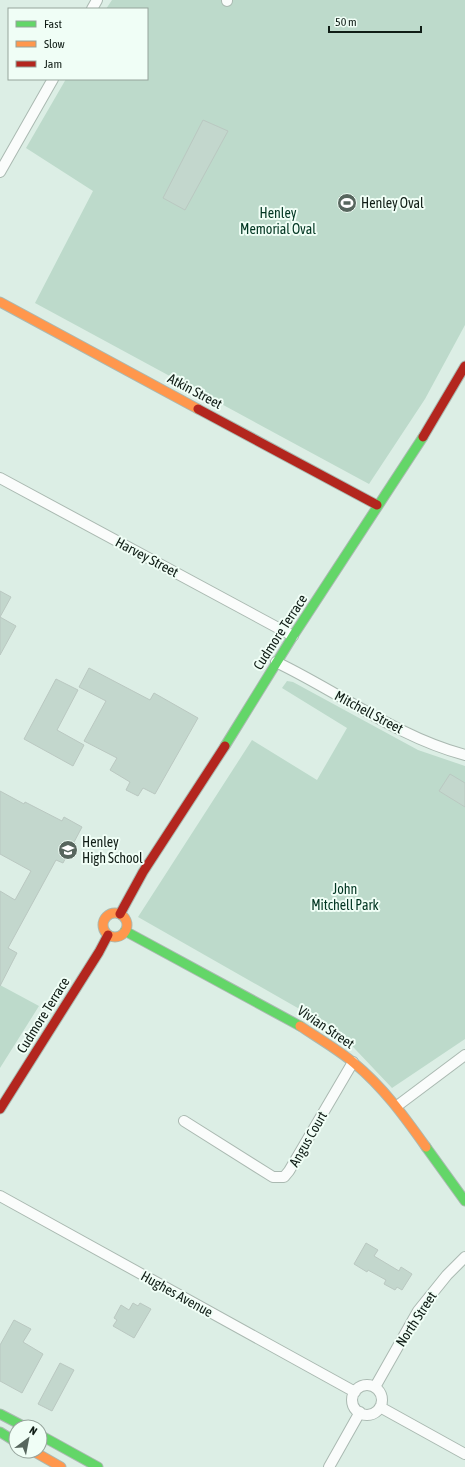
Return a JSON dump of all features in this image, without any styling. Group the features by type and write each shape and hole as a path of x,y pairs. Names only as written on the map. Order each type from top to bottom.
{"street":[{"path":"0,172 52,80"},
{"name":"Atkin Street","path":"0,302 378,505"},
{"name":"Cudmore Terrace","path":"120,914 143,872 213,766 276,662 427,431 465,366"},
{"name":"Harvey Street","path":"0,478 293,636"},
{"name":"Mitchell Street","path":"276,662 380,719 422,739 465,755"},
{"path":"112,913 120,914 125,919 127,925 126,931 119,937 108,935 103,928 104,919 112,913"},
{"name":"Vivian Street","path":"126,931 293,1021 353,1062 375,1082 397,1106 465,1201"},
{"name":"Cudmore Terrace","path":"0,1109 99,952 108,935"},
{"path":"397,1106 465,1055"},
{"name":"Angus Court","path":"184,1121 273,1177 284,1177 289,1171 353,1062"},
{"name":"Hughes Avenue","path":"0,1196 354,1392"},
{"name":"North Street","path":"375,1387 418,1311 447,1275 465,1257"},
{"path":"364,1385 375,1387 379,1390 382,1397 380,1407 372,1414 360,1412 355,1409 353,1404 352,1397 354,1392 364,1385"},
{"path":"380,1407 465,1454"},
{"path":"329,1467 360,1412"},
{"path":"0,1414 10,1419"},
{"path":"48,1440 86,1464 98,1467"},
{"path":"47,1459 61,1467"}],"green space":[{"name":"Henley Memorial Oval","path":"112,0 465,0 465,325 425,399 369,484 35,303 93,191 26,148 65,80 148,80 148,8 107,8"},
{"name":"John Mitchell Park","path":"287,681 293,682 418,750 465,766 465,1039 392,1088 338,1031 138,917 252,740 317,780 347,728 282,688"},
{"path":"0,985 39,1006 0,1068"}],"building":[{"path":"203,120 228,131 185,210 163,198"},
{"path":"0,591 11,597 0,617"},
{"path":"0,617 16,626 0,655"},
{"path":"89,668 150,700 154,693 198,718 155,794 143,788 138,796 126,790 130,782 110,770 117,758 84,741 106,701 79,687"},
{"path":"56,679 78,690 57,730 84,745 73,766 24,739"},
{"path":"450,774 465,783 465,807 439,791"},
{"path":"0,791 24,804 25,802 62,821 64,817 82,827 63,863 56,860 8,948 17,953 0,986 0,891 15,900 31,871 0,854"},
{"path":"366,1243 378,1250 374,1256 399,1271 401,1267 412,1274 402,1290 397,1287 395,1290 384,1284 386,1280 368,1270 367,1272 354,1264"},
{"path":"133,1303 138,1306 140,1303 151,1309 134,1338 113,1326 117,1320 114,1318 121,1305 129,1310"},
{"path":"14,1320 31,1329 23,1342 43,1354 22,1393 0,1381 0,1345"},
{"path":"60,1363 74,1370 52,1411 38,1404"}],"traffic: fast":[{"path":"225,746 293,636 423,437"},
{"path":"125,931 300,1026"},
{"path":"426,1147 465,1201"},
{"path":"0,1414 10,1419"},
{"path":"0,1432 8,1437"},
{"path":"48,1439 98,1467"}],"traffic: slow":[{"path":"0,302 198,409"},
{"path":"115,913 124,916 127,925 124,934 115,937 106,934 103,925 106,916 115,913"},
{"path":"300,1026 341,1053 365,1072 393,1102 426,1147"},
{"path":"47,1459 61,1467"}],"traffic: jam":[{"path":"423,437 465,366"},
{"path":"198,409 377,505"},
{"path":"120,914 143,872 225,746"},
{"path":"0,1109 99,952 108,935"}],"place":[{"name":"Henley Oval","path":"347,203"},
{"name":"Henley High School","path":"68,850"}]}
